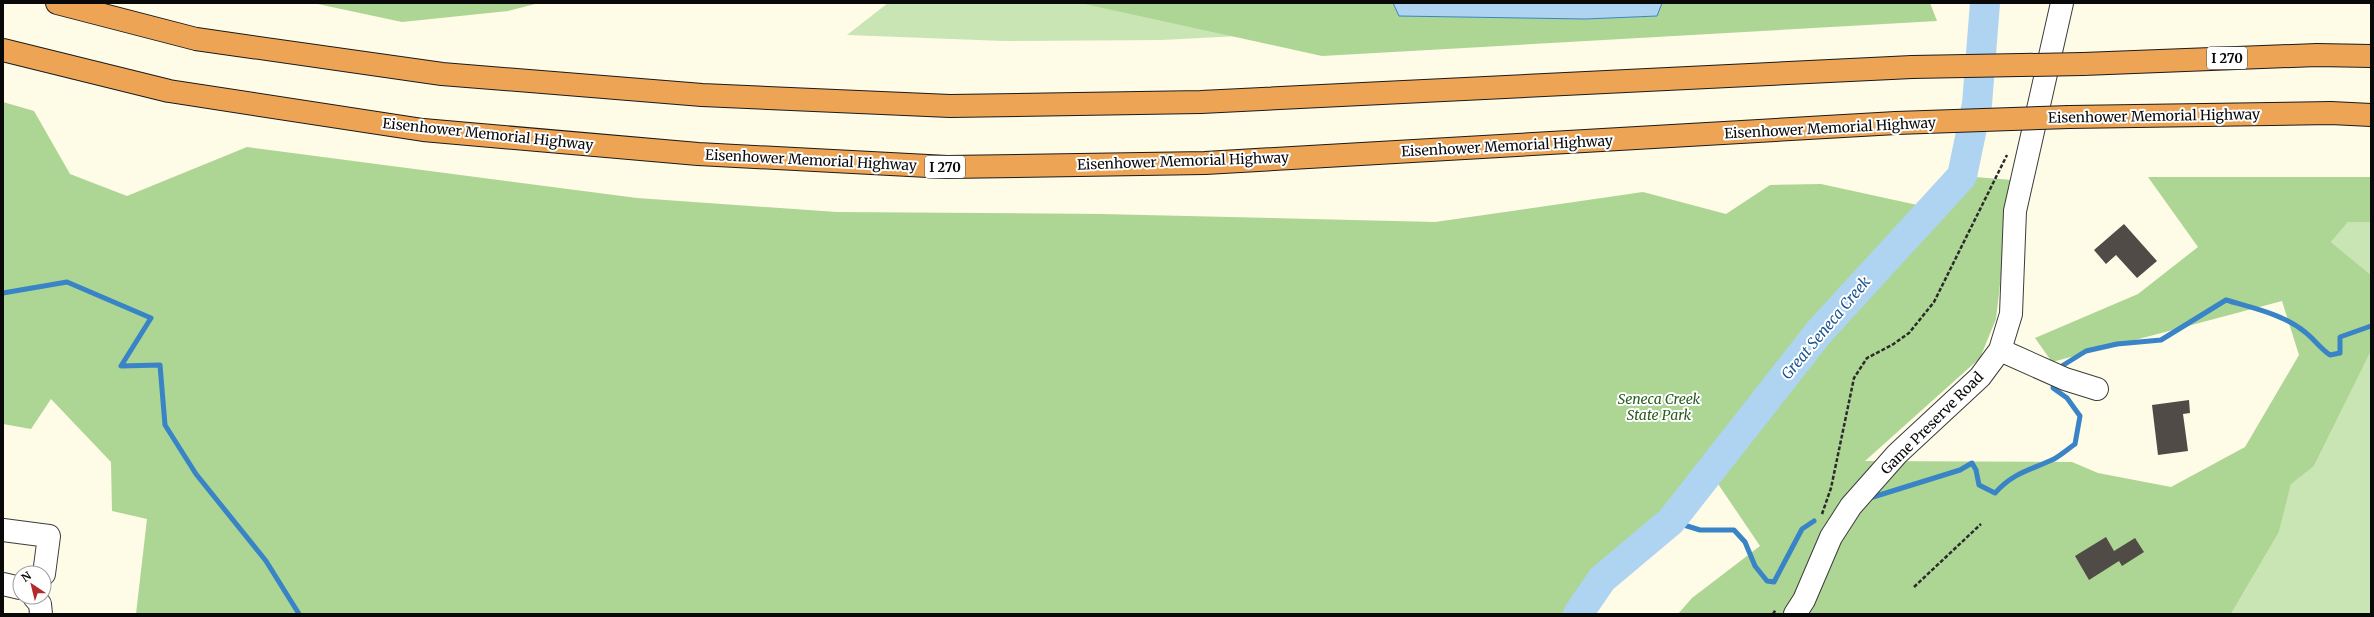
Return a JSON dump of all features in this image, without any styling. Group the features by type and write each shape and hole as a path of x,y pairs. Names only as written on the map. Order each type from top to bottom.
{"highway":[{"name":"I 270","path":"58,3 196,39 442,74 702,95 950,106 1201,102 1912,67 2083,64 2317,54 2371,56"},
{"name":"Eisenhower Memorial Highway","path":"3,50 169,91 423,130 698,154 947,167 1205,163 1896,123 2068,117 2331,113 2371,115"}],"street":[{"name":"Game Preserve Road","path":"1786,609 1804,600 1831,538 1851,506 1897,454 1980,377 2000,350 2011,314 2015,211 2062,3"},
{"path":"2000,350 2065,379 2098,389"},
{"path":"3,530 49,536 45,565"}],"path":[{"path":"1819,521 1831,488 1854,378 1867,358 1892,345 1909,333 1934,302 2009,150"},
{"path":"1914,587 1981,524"},
{"path":"1772,614 1786,609"}],"green space":[{"path":"313,3 539,3 508,11 402,22"},
{"path":"888,3 1874,3 1161,40 1004,41 847,35"},
{"path":"1080,3 1393,3 1399,16 1585,19 1657,16 1662,3 1930,3 1937,21 1322,56"},
{"name":"Seneca Creek State Park","path":"3,102 34,111 70,174 127,196 247,147 637,198 837,212 1101,214 1435,222 1643,192 1726,214 1770,185 1821,184 1931,208 1962,176 2012,180 1996,319 1980,358 1865,461 2072,462 2098,473 2171,487 2245,447 2299,355 2282,301 2052,362 2035,338 2138,294 2198,247 2148,177 2371,177 2371,222 2348,222 2331,242 2371,275 2371,351 2314,466 2291,484 2279,532 2231,614 1678,614 1692,598 1760,546 1710,472 1671,521 1602,579 1578,614 136,614 147,519 112,511 111,462 51,399 31,429 3,424"},
{"path":"2348,222 2371,222 2371,275 2331,242"},
{"path":"2371,351 2371,614 2231,614 2279,532 2291,483 2314,466"}],"water":[{"path":"1393,3 1662,3 1657,16 1585,19 1399,16"}],"building":[{"path":"2124,224 2157,261 2137,278 2116,255 2106,264 2094,250"},
{"path":"2189,400 2190,413 2183,414 2188,451 2158,455 2152,405"},
{"path":"2106,537 2114,551 2135,538 2144,552 2122,566 2119,561 2089,580 2075,556"}],"waterway":[{"name":"Great Seneca Creek","path":"1578,614 1602,579 1671,521 1819,332 1962,176 1977,104 1985,3"},
{"path":"3,293 67,282 151,318 121,366 160,365 165,425 196,474 266,561 299,614"},
{"path":"2057,369 2086,351 2117,344 2161,340 2226,300 2267,312 2287,321 2305,332 2330,355 2340,353 2340,337 2371,326"},
{"path":"1873,497 1960,470 1972,463 1976,470 1979,485 1995,493 2009,480 2057,457 2075,444 2080,416 2067,398 2053,388 2054,381"},
{"path":"1671,521 1700,530 1734,530 1745,542 1755,566 1767,581 1774,582 1802,529 1814,521"}]}
